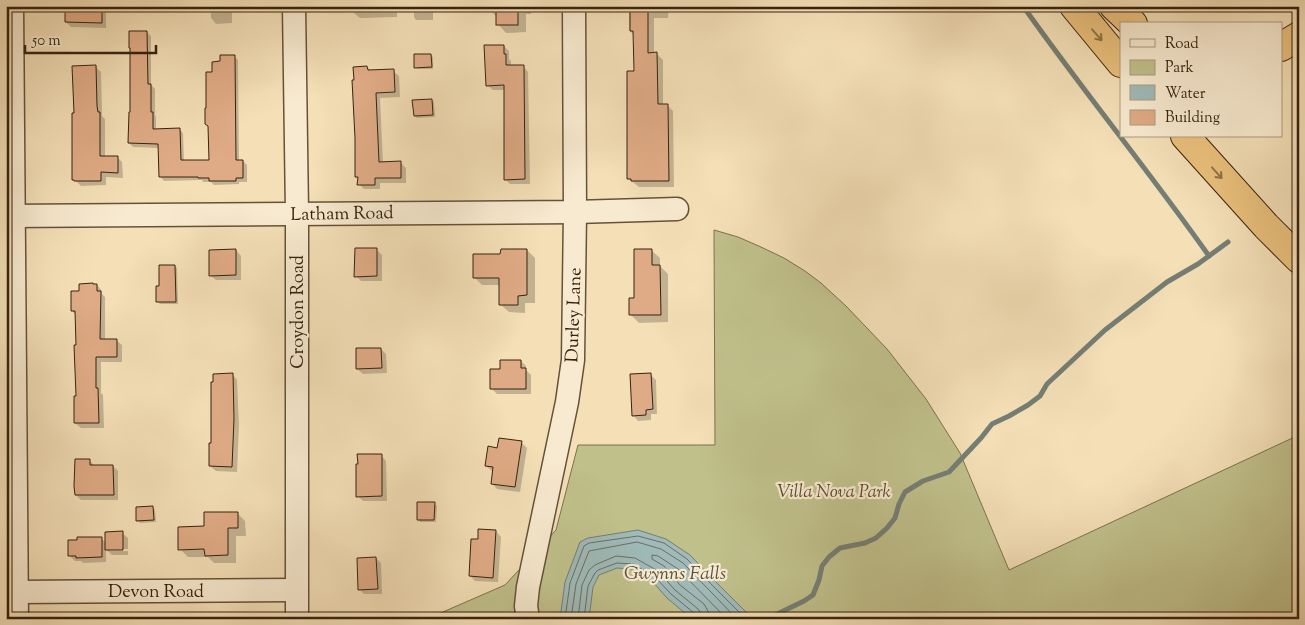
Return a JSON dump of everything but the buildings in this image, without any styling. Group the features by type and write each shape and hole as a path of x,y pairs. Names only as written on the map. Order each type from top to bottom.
{"highway":[{"path":"1074,6 1120,62"},
{"path":"1114,6 1130,22"},
{"path":"1282,45 1299,36"},
{"path":"1187,138 1299,259"}],"street":[{"path":"12,6 10,216 17,619"},
{"name":"Croydon Road","path":"294,6 297,213 297,619"},
{"name":"Durley Lane","path":"528,619 526,606 528,587 567,402 573,360 575,212 574,6"},
{"name":"Latham Road","path":"10,216 575,212 677,209"},
{"name":"Devon Road","path":"16,592 296,590"}],"green space":[{"name":"Villa Nova Park","path":"714,230 738,237 761,247 805,271 846,306 887,349 926,399 960,453 1009,570 1299,435 1299,619 436,619 436,615 505,585 556,530 578,445 715,445"}],"water":[{"name":"Gwynns Falls","path":"638,530 666,539 690,555 753,619 692,619 667,598 652,581 631,569 617,568 599,575 593,587 589,619 560,619 565,582 580,542 588,538"}],"waterway":[{"path":"1023,6 1120,136"},
{"path":"1121,138 1209,256"},
{"path":"767,619 813,595 822,566 840,548 865,543 876,538 887,528 895,518 905,492 923,481 949,472 992,424 1028,405 1040,396 1047,384 1105,330 1167,282 1198,264 1228,242"}]}
